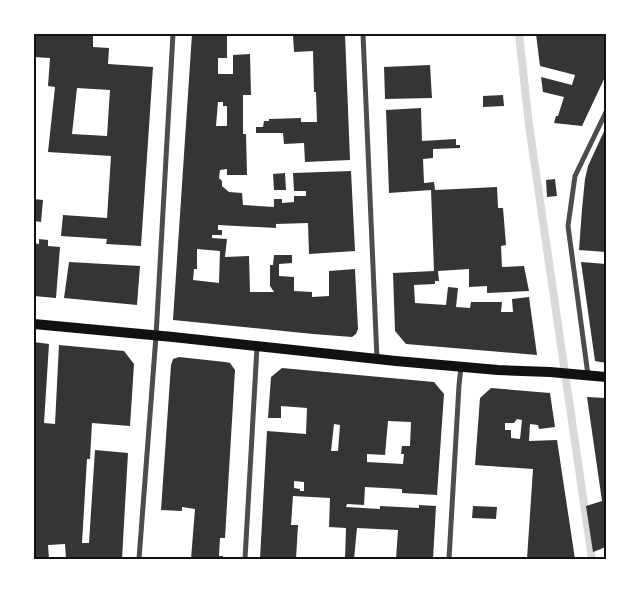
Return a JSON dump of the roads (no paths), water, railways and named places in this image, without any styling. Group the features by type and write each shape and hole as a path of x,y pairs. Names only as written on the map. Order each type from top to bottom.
{"main road":[{"path":"34,324 461,367 606,377"}],"street":[{"path":"139,559 156,336 173,34"},
{"path":"363,34 377,359"},
{"path":"588,375 568,226 575,176 606,112"},
{"path":"245,559 257,346"},
{"path":"449,559 461,367"}],"waterway":[{"path":"519,34 529,125 592,559"}]}
